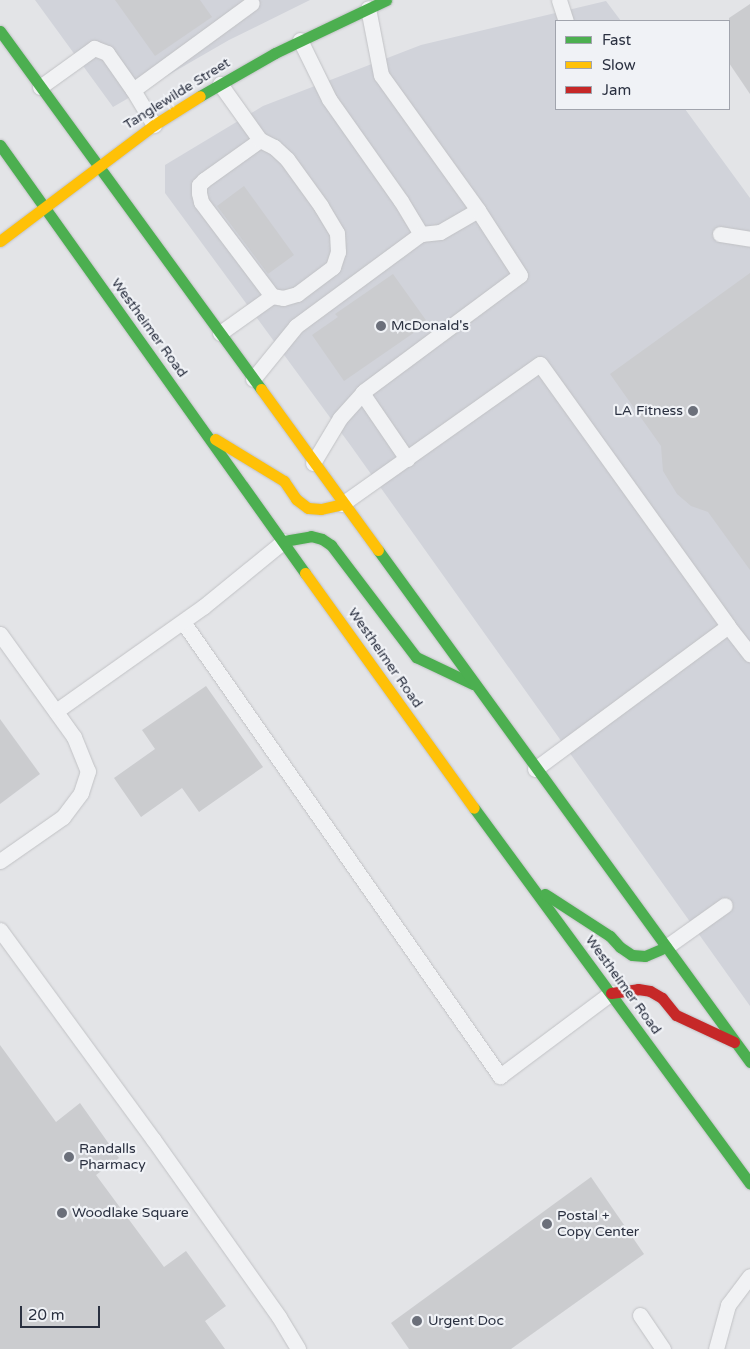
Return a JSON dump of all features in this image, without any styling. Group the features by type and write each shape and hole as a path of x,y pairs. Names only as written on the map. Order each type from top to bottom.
{"main road":[{"name":"Tanglewilde Street","path":"0,241 154,125 220,84 300,40 386,0"},
{"path":"0,31 342,504 750,1062"},
{"name":"Westheimer Road","path":"0,145 415,727 750,1184"},
{"path":"206,434 284,481 296,499 308,508 321,510 342,504"},
{"path":"284,542 311,536 327,542 416,657 474,685"},
{"path":"531,885 610,936 632,956 645,956 666,947"},
{"path":"610,993 638,989 650,991 662,998 676,1015 737,1044"}],"lane":[{"path":"559,0 566,20"},
{"path":"133,90 252,2"},
{"path":"313,463 340,418 362,393 520,275 478,210 381,75 368,8"},
{"path":"300,40 329,99 401,200 421,234"},
{"path":"40,87 94,48 107,53 133,90 154,125"},
{"path":"220,84 260,140 274,147 287,159 337,232 338,252 333,267 297,294 283,298 272,296 201,202 199,193 199,185 204,180 260,140"},
{"path":"253,379 296,326 421,234 440,232 478,210"},
{"path":"720,234 750,239"},
{"path":"220,333 272,296"},
{"path":"342,504 540,364 750,654"},
{"path":"362,393 407,459"},
{"path":"56,711 183,622 284,542"},
{"path":"183,622 500,1076 610,993"},
{"path":"535,769 728,626"},
{"path":"0,634 74,737 88,771 81,793 63,816 0,861"},
{"path":"666,947 725,905"},
{"path":"0,930 279,1317 298,1349"},
{"path":"716,1349 728,1305 750,1276"},
{"path":"640,1316 664,1349"}],"shaded area":[{"path":"35,0 310,0 229,40 113,107"},
{"path":"606,1 620,20 555,20 555,110 686,110 750,198 750,1006 351,446 165,193 165,165 263,106 421,45"}],"building":[{"path":"115,0 200,0 212,17 155,56"},
{"path":"750,4 750,94 730,64 729,18"},
{"path":"244,186 294,255 268,274 217,206"},
{"name":"LA Fitness","path":"750,273 750,570 708,512 691,506 677,494 663,471 661,446 610,374"},
{"name":"McDonald's","path":"393,274 428,323 344,381 312,335 338,317 335,314"},
{"path":"206,686 263,767 199,812 182,788 141,817 114,778 155,749 142,730"},
{"path":"0,719 40,774 0,804"},
{"name":"Woodlake Square","path":"0,1045 56,1122 80,1103 119,1158 96,1175 164,1267 186,1251 226,1306 205,1321 225,1349 0,1349"},
{"path":"591,1177 644,1254 511,1349 409,1349 391,1323"}],"traffic: fast":[{"path":"200,96 275,53 386,0"},
{"path":"0,31 261,389"},
{"path":"0,145 305,573"},
{"path":"284,541 311,536 322,539 331,545 416,657 473,684"},
{"path":"378,550 750,1062"},
{"path":"474,808 750,1184"},
{"path":"545,894 610,936 620,947 632,955 645,956 666,947"}],"traffic: slow":[{"path":"0,241 154,125 200,96"},
{"path":"261,389 378,550"},
{"path":"215,439 284,481 296,499 308,508 321,509 342,504"},
{"path":"305,573 474,808"}],"traffic: jam":[{"path":"611,993 638,989 650,991 662,998 676,1015 734,1042"}],"place":[{"name":"McDonald's","path":"381,326"},
{"name":"LA Fitness","path":"693,411"},
{"name":"Randalls Pharmacy","path":"69,1157"},
{"name":"Woodlake Square","path":"62,1213"},
{"name":"Postal + Copy Center","path":"547,1224"},
{"name":"Urgent Doc","path":"417,1321"}]}
